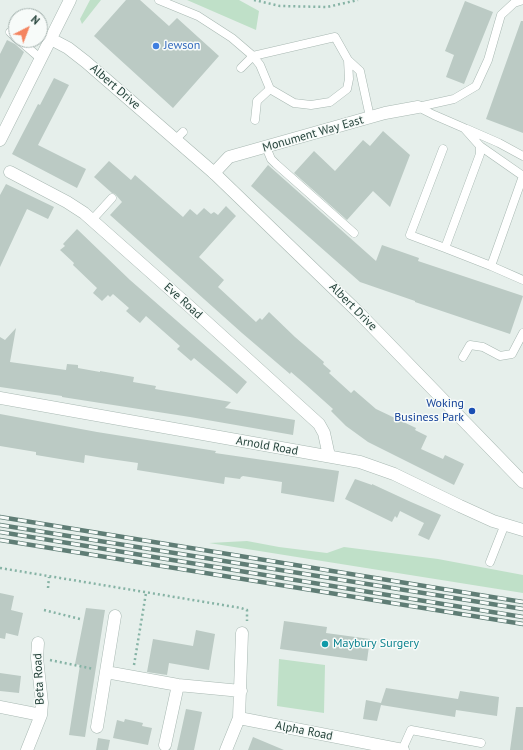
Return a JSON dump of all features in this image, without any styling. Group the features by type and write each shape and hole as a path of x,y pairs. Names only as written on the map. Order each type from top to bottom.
{"street":[{"path":"0,140 70,0"},
{"name":"Albert Drive","path":"51,39 68,48 179,136 214,173 358,312 523,482"},
{"name":"Monument Way East","path":"214,173 229,157 385,113 418,107"},
{"name":"Eve Road","path":"10,172 67,202 92,220 189,306 319,424 324,433 329,456"},
{"name":"Arnold Road","path":"0,398 360,462 394,474 460,506 523,530"},
{"path":"97,727 115,616"},
{"path":"226,750 239,718 242,633"},
{"name":"Beta Road","path":"27,750 41,715 42,703 37,658 38,643"},
{"path":"106,672 132,678 178,685 241,691"},
{"path":"165,745 178,685"},
{"name":"Beta Road","path":"0,707 41,715"},
{"name":"Alpha Road","path":"239,718 403,750"}],"lane":[{"path":"159,0 198,16 232,38 253,56 260,65 270,88 294,103 311,105 330,102 347,89 349,79 348,60"},
{"path":"418,107 454,99 476,86 488,60 501,15 514,3 523,0"},
{"path":"241,68 253,56 335,37 348,60 360,71 370,117"},
{"path":"29,48 41,58"},
{"path":"255,120 257,101 270,88"},
{"path":"418,107 499,143 523,156"},
{"path":"464,128 480,146 523,176 491,266"},
{"path":"445,248 480,154 480,146"},
{"path":"266,147 268,153 276,164 354,233"},
{"path":"443,149 410,235 523,280"},
{"path":"92,220 112,198"},
{"path":"463,357 470,345 483,347 500,356 512,354 523,333"},
{"path":"490,562 504,524"},
{"path":"403,750 411,730 481,743"}],"path":[{"path":"254,0 280,6 327,7 358,0"},
{"path":"0,568 247,610 248,632 242,633"},
{"path":"48,588 49,577"},
{"path":"132,678 146,593"},
{"path":"44,610 80,619"},
{"path":"37,658 106,672"}],"green space":[{"path":"90,0 101,0 82,24 80,19"},
{"path":"187,0 239,0 259,11 256,30"},
{"path":"247,541 327,553 344,547 438,559 523,575 523,593 209,543"},
{"path":"279,659 325,665 324,713 277,706"}],"building":[{"name":"Jewson","path":"126,0 140,0 169,26 177,18 219,56 173,108 94,36"},
{"path":"465,1 493,12 464,84 446,77 454,55 445,51"},
{"path":"521,21 523,21 523,133 486,119"},
{"path":"7,40 8,48 20,48 24,52 0,99 0,54"},
{"path":"54,78 69,85 38,145 86,169 77,188 12,154 38,104 40,105"},
{"path":"383,131 410,155 390,207 373,191 347,220 294,173 314,151 335,171 363,140 370,146"},
{"path":"109,161 131,180 135,175 183,217 190,209 197,215 204,208 211,214 214,212 218,215 226,206 236,216 199,257 224,280 218,287 256,322 260,318 262,320 269,312 324,362 323,364 331,371 329,373 351,393 354,390 376,409 416,428 415,430 427,436 421,449 443,459 445,455 464,464 454,485 368,442 346,426 331,411 333,409 291,372 290,374 242,333 110,215 122,202 115,194 94,177"},
{"path":"268,165 376,261 382,245 419,258 418,261 523,296 510,334 360,282 251,186"},
{"path":"6,184 54,207 48,219 27,209 0,267 0,195"},
{"path":"77,229 130,280 247,382 237,394 194,358 191,361 177,349 180,346 146,316 140,323 126,311 129,308 113,294 110,297 108,295 102,301 93,293 97,288 60,250 65,246 63,244"},
{"path":"16,328 10,362 66,370 67,364 78,365 78,368 134,377 133,382 156,386 155,389 231,402 225,408 295,420 293,435 0,387 0,337 5,340"},
{"path":"0,414 97,432 216,451 215,453 339,471 334,502 281,493 282,482 243,476 240,479 225,477 224,484 137,470 138,463 85,455 84,463 36,455 36,452 0,446"},
{"path":"355,479 372,484 441,515 429,540 418,535 424,523 400,511 397,518 395,516 392,522 345,499"},
{"path":"0,593 14,596 11,610 23,613 18,636 6,633 5,639 0,638"},
{"path":"86,608 105,610 85,737 69,735 80,665 75,664"},
{"name":"Maybury Surgery","path":"284,621 327,627 326,633 370,639 367,661 280,649"},
{"path":"196,630 215,634 209,670 169,663 167,675 147,672 153,639 193,646"},
{"path":"0,673 21,676 19,693 0,691"},
{"path":"386,688 458,699 460,691 499,697 497,716 456,710 455,717 381,705 377,721 363,719 366,700 381,703"},
{"path":"516,707 523,707 523,750 510,750"},
{"path":"186,709 202,712 194,750 177,750"},
{"path":"125,719 143,723 142,726 152,728 148,745 113,738 117,720 124,722"},
{"path":"253,737 284,750 248,750"},
{"path":"98,738 110,740 108,750 96,750"}],"railway":[{"path":"0,517 523,602"},
{"path":"0,525 523,609"},
{"path":"0,532 523,617"},
{"path":"0,540 523,624"}],"place":[{"name":"Jewson","path":"156,46"},
{"name":"Woking Business Park","path":"472,411"},
{"name":"Maybury Surgery","path":"325,644"}]}
